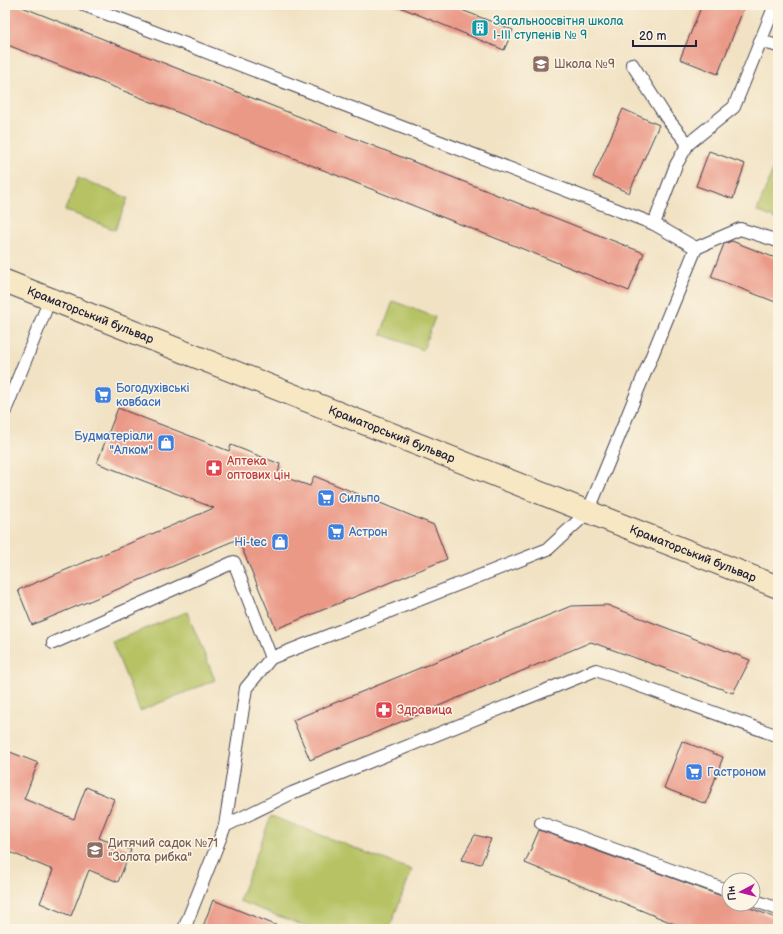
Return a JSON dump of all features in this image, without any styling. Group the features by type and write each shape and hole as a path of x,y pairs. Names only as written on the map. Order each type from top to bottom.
{"street":[{"name":"Краматорський бульвар","path":"5,281 778,587"}],"lane":[{"path":"84,5 654,224 696,248"},
{"path":"654,224 676,164 688,144 734,107 775,5"},
{"path":"760,41 778,46"},
{"path":"632,64 666,117 688,144"},
{"path":"184,929 225,826 246,688 271,658 548,549 588,512 696,248 740,229 778,241"},
{"path":"5,411 50,298"},
{"path":"53,643 234,562 271,658"},
{"path":"225,826 292,793 596,670 778,736"},
{"path":"541,823 721,889"},
{"path":"761,903 778,909"}],"green space":[{"path":"778,156 778,220 757,211"},
{"path":"78,178 128,198 115,230 65,210"},
{"path":"393,301 435,317 423,350 381,334"},
{"path":"187,612 215,680 140,711 112,642"},
{"path":"271,816 412,870 389,929 312,929 239,901"}],"building":[{"path":"5,5 17,5 644,253 629,291 5,44"},
{"name":"Загальноосвітня школа І-ІІІ ступенів № 9","path":"395,5 460,5 459,9 513,30 504,50"},
{"path":"702,5 745,5 718,74 680,59"},
{"path":"623,109 659,125 629,193 593,177"},
{"path":"709,151 745,164 733,199 696,186"},
{"path":"732,241 778,259 778,303 711,277 724,244"},
{"name":"Астрон","path":"118,408 229,451 231,445 280,464 278,475 310,486 314,476 434,525 447,559 276,629 238,539 32,625 18,590 214,508 97,463"},
{"path":"607,605 750,660 733,693 591,642 310,760 293,720 571,606"},
{"name":"Гастроном","path":"682,741 723,757 706,804 664,788"},
{"path":"5,750 38,763 24,799 74,819 86,787 114,799 99,838 131,850 118,882 89,870 71,916 40,903 53,870 5,850"},
{"path":"539,830 721,896 721,912 760,912 778,919 778,929 687,929 525,863"},
{"path":"475,835 491,839 481,864 461,860"},
{"path":"213,900 283,928 283,929 202,929"}],"place":[{"name":"Загальноосвітня школа І-ІІІ ступенів № 9","path":"480,28"},
{"name":"Школа №9","path":"541,64"},
{"name":"Богодухівські ковбаси","path":"103,395"},
{"name":"Будматеріали \"Алком\"","path":"166,443"},
{"name":"Аптека оптових цін","path":"214,468"},
{"name":"Сильпо","path":"326,498"},
{"name":"Астрон","path":"336,532"},
{"name":"Hi-tec","path":"280,542"},
{"name":"Здравица","path":"384,710"},
{"name":"Гастроном","path":"694,772"},
{"name":"Дитячий садок №71 \"Золота рибка\"","path":"95,850"}]}
